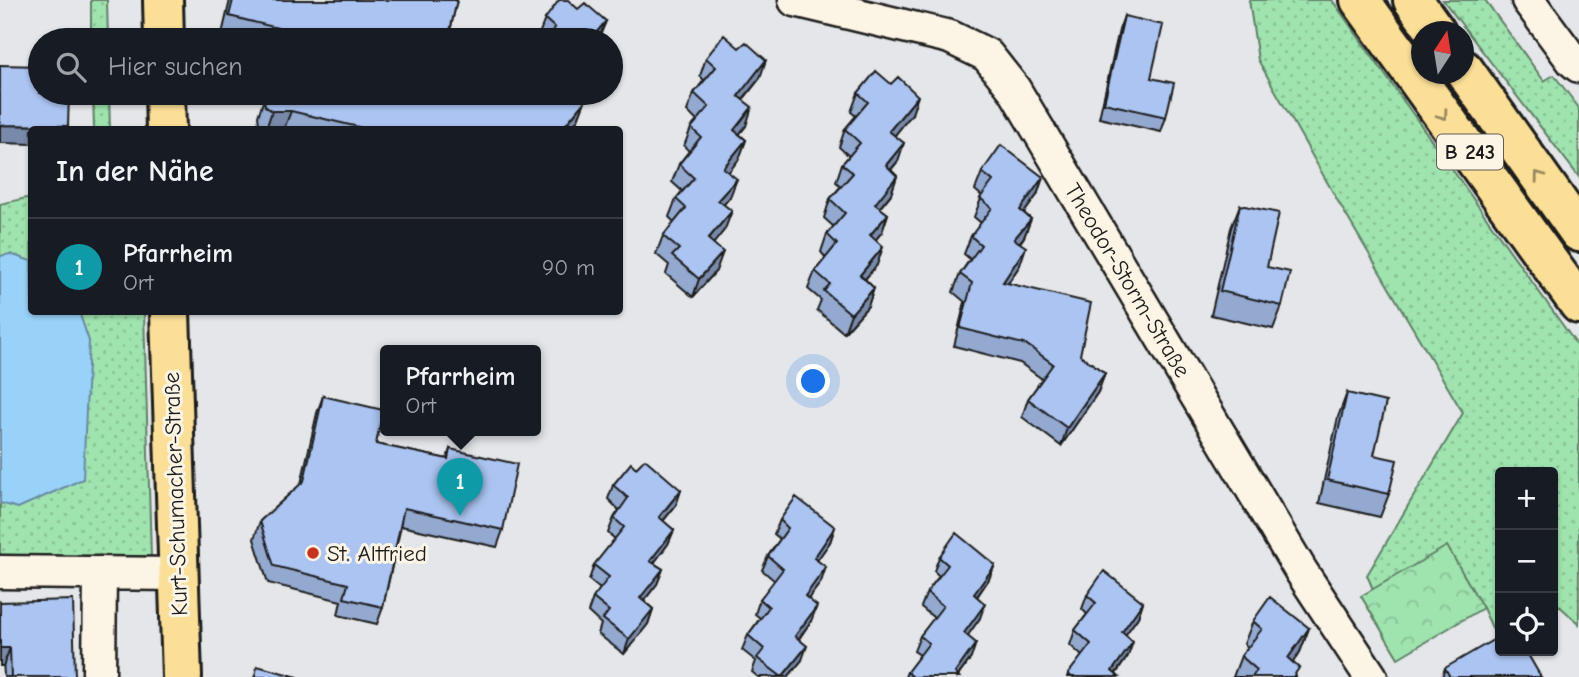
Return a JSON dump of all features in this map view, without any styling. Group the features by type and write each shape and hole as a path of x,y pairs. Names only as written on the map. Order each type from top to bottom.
{"main road":[{"path":"163,0 164,28"},
{"name":"B 243","path":"1360,0 1579,304"},
{"path":"1413,0 1428,21"},
{"name":"B 243","path":"1474,84 1579,232"},
{"path":"165,105 166,126"},
{"name":"Kurt-Schumacher-Straße","path":"170,315 182,677"}],"street":[{"name":"Theodor-Storm-Straße","path":"796,0 904,12 987,55 1014,89 1294,559 1371,677"},
{"path":"1528,0 1579,66"},
{"path":"0,572 177,574"},
{"path":"99,677 100,573"}],"green space":[{"path":"91,0 107,0 108,28 91,28"},
{"path":"1249,0 1332,0 1579,348 1579,624 1558,605 1558,467 1495,467 1495,631 1483,608 1377,599 1367,575 1463,413 1258,60"},
{"path":"1443,0 1485,0 1544,81 1554,75 1579,108 1579,177 1474,40 1474,21 1459,21"},
{"path":"93,105 109,105 110,126 94,126"},
{"path":"28,198 28,315 144,315 151,557 0,557 0,204"},
{"path":"1447,546 1483,608 1398,658 1361,596"}],"water":[{"path":"10,254 28,260 28,315 80,315 89,341 83,479 18,508 0,503 0,256"}],"building":[{"path":"233,0 457,0 451,28 278,28 229,16"},
{"path":"559,0 568,0 578,9 585,3 606,21 600,28 555,28 545,19"},
{"path":"1124,16 1163,25 1151,78 1174,83 1166,117 1104,103"},
{"path":"724,35 739,48 746,42 766,60 738,96 752,107 734,130 746,140 723,168 737,179 718,200 732,211 708,239 723,252 699,279 672,256 679,249 663,236 686,208 676,199 694,178 679,164 701,137 691,128 709,107 694,93 716,67 706,58"},
{"path":"0,65 28,66 28,105 69,105 68,126 0,125"},
{"path":"876,71 891,84 898,77 918,96 889,131 904,143 886,165 897,176 875,204 888,214 870,235 883,247 860,275 874,288 851,314 824,291 830,284 815,271 837,244 827,234 845,213 830,199 853,173 842,164 860,143 845,129 868,102 858,93"},
{"path":"582,105 564,126 354,126 291,111 272,111 265,106"},
{"path":"1001,145 1043,177 1020,210 1031,219 1014,239 1026,247 1003,282 1091,303 1080,355 1105,373 1067,428 1028,399 1053,364 1027,345 960,328 972,283 960,274 981,245 971,236 992,208 980,198 993,181 982,172"},
{"path":"1240,205 1279,213 1267,267 1290,272 1282,306 1220,291"},
{"path":"1347,393 1386,402 1374,455 1397,460 1389,494 1327,480"},
{"path":"323,396 380,409 376,444 448,459 450,449 517,464 503,530 404,508 383,607 344,598 348,584 274,566 260,521 304,481"},
{"path":"645,459 681,490 659,517 674,530 650,561 663,569 640,598 653,609 629,639 603,619 609,611 593,598 609,577 594,565 624,527 614,518 628,498 613,485 631,463 636,468"},
{"path":"796,497 835,527 814,558 826,567 805,596 817,606 795,636 807,646 782,677 757,658 764,649 748,635 769,607 760,599 783,569 768,556 788,528 780,520"},
{"path":"956,533 995,565 974,594 985,604 964,633 976,643 955,673 959,677 913,677 907,672 929,643 920,636 943,606 927,592 948,565 939,557"},
{"path":"1104,571 1143,602 1122,632 1133,642 1112,671 1119,677 1072,677 1068,674 1091,644 1075,630 1096,603 1087,595"},
{"path":"1270,597 1309,628 1288,658 1299,668 1293,677 1252,677 1257,670 1241,656 1262,629 1253,621"},
{"path":"73,600 75,677 11,677 10,648 0,648 0,602"},
{"path":"1495,639 1495,656 1529,656 1541,677 1450,677 1445,668"},
{"path":"257,666 298,677 255,677"}],"place":[{"name":"Pfarrheim","path":"460,516"},
{"name":"St. Altfried","path":"313,553"}]}
